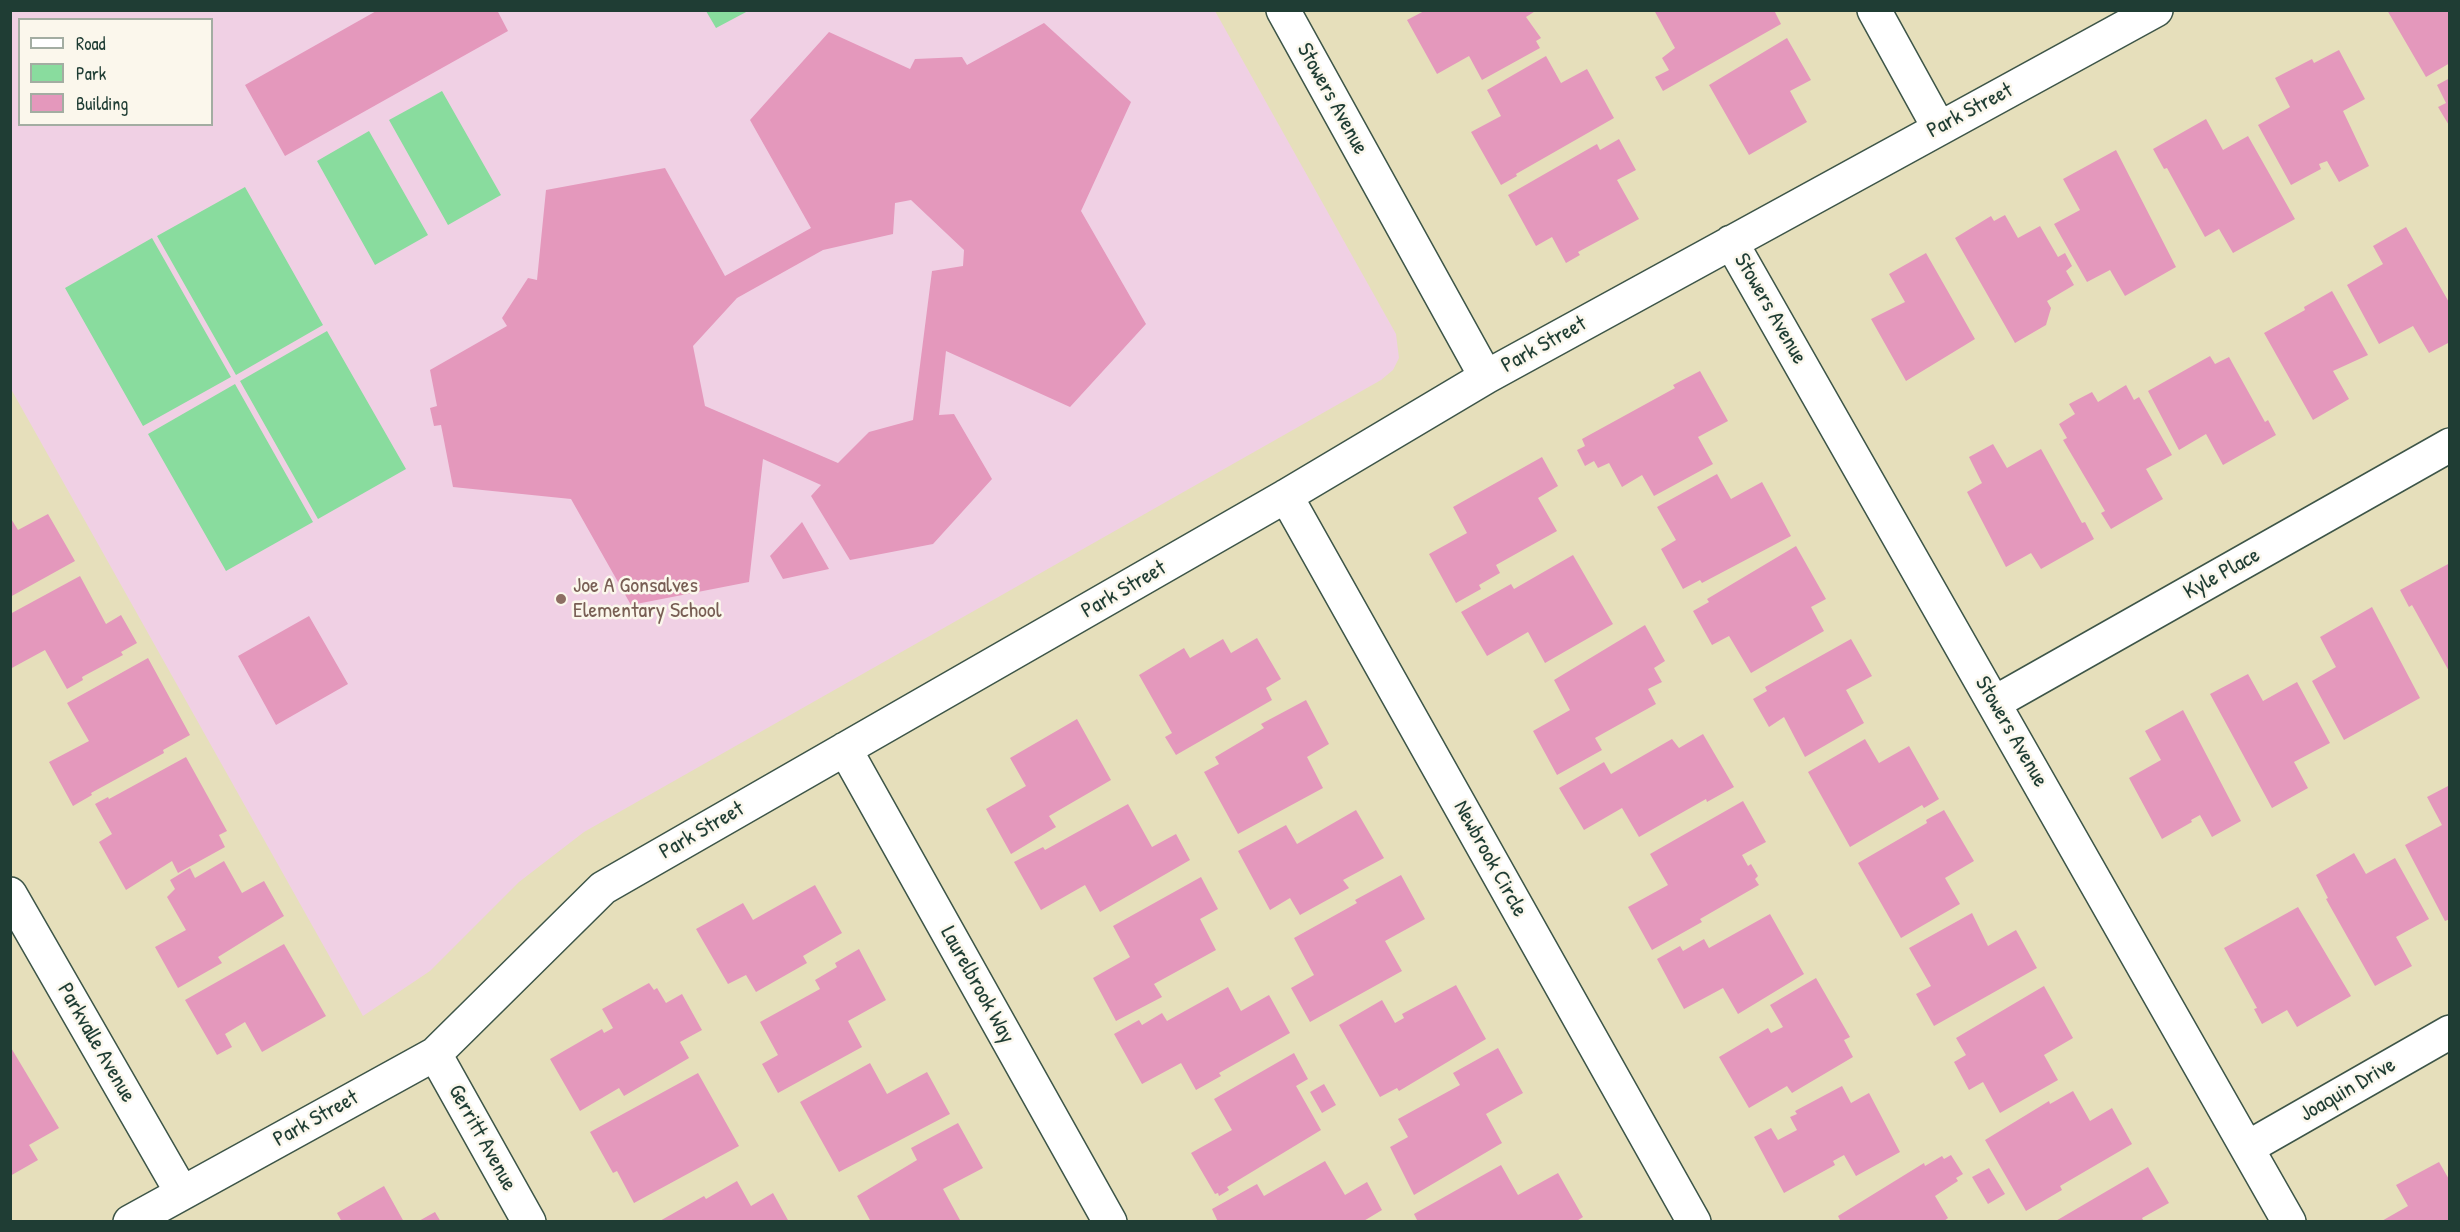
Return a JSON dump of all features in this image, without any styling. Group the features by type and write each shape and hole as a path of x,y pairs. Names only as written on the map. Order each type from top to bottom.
{"street":[{"name":"Stowers Avenue","path":"1283,10 1486,377"},
{"path":"1874,10 1940,128"},
{"name":"Park Street","path":"130,1221 435,1054 603,888 1286,496 1486,377 2156,10"},
{"name":"Stowers Avenue","path":"1731,242 2289,1221"},
{"name":"Kyle Place","path":"1994,703 2450,445"},
{"name":"Newbrook Circle","path":"1286,496 1694,1221"},
{"name":"Laurelbrook Way","path":"845,749 1110,1221"},
{"name":"Parkvalle Avenue","path":"10,894 182,1193"},
{"name":"Joaquin Drive","path":"2247,1148 2450,1032"},
{"name":"Gerritt Avenue","path":"435,1054 529,1221"}],"shaded area":[{"name":"Joe A Gonsalves Elementary School","path":"10,11 1215,11 1396,334 1399,358 1393,370 1381,380 584,832 519,882 430,971 363,1016 11,389"}],"green space":[{"path":"706,11 748,11 716,28"},
{"path":"442,91 501,195 448,225 389,120"},
{"path":"369,131 428,235 375,265 317,161"},
{"path":"245,187 323,325 236,375 157,236"},
{"path":"152,238 231,377 143,426 65,288"},
{"path":"327,331 406,469 318,519 240,381"},
{"path":"235,384 313,522 226,571 148,434"}],"building":[{"path":"378,10 497,10 508,31 285,156 245,85"},
{"path":"1426,10 1537,10 1526,17 1541,38 1536,41 1540,48 1482,80 1469,56 1437,74 1407,20"},
{"path":"1654,10 1774,10 1781,24 1663,91 1655,77 1669,70 1662,58 1675,48"},
{"path":"2387,10 2450,10 2450,63 2426,77"},
{"path":"1044,23 1131,102 1081,211 1146,324 1070,407 946,351 939,415 954,414 992,479 933,544 850,560 811,496 821,485 763,459 749,582 631,605 571,499 453,487 441,425 434,426 430,408 437,406 430,370 507,326 502,318 528,278 537,280 546,190 665,168 725,276 811,228 750,120 829,32 910,69 915,59 962,57 967,65","holes":["911,200 964,250 963,266 932,271 913,420 869,432 838,463 705,406 693,346 737,298 823,250 893,234 895,203"]},
{"path":"1787,38 1811,80 1790,91 1807,122 1749,155 1709,85"},
{"path":"2339,50 2365,99 2343,111 2369,166 2339,182 2327,161 2319,164 2321,169 2291,185 2258,125 2290,107 2275,78 2312,59 2314,63"},
{"path":"1546,56 1561,83 1587,69 1614,118 1516,174 1517,176 1501,185 1471,132 1501,116 1487,90"},
{"path":"2450,78 2450,127 2438,107 2446,103 2437,85"},
{"path":"2206,119 2223,150 2248,136 2295,219 2233,253 2219,229 2205,237 2167,168 2164,169 2153,149"},
{"path":"1619,139 1636,170 1617,180 1639,219 1578,252 1580,255 1566,263 1552,237 1536,246 1508,195 1597,144 1600,150"},
{"path":"2116,150 2176,267 2125,296 2110,270 2087,282 2054,224 2080,210 2063,179"},
{"path":"2005,215 2018,238 2040,226 2058,257 2065,253 2072,266 2066,271 2074,285 2047,301 2051,308 2046,325 2015,343 1955,238 1991,216 1994,221"},
{"path":"2406,227 2450,304 2450,342 2429,353 2413,326 2379,344 2347,285 2383,264 2373,246"},
{"path":"1926,253 1975,339 1906,381 1871,319 1905,302 1889,274"},
{"path":"2332,291 2368,355 2333,371 2349,399 2313,420 2264,333 2305,310 2304,307"},
{"path":"2210,356 2215,364 2229,357 2265,422 2268,420 2276,435 2223,465 2206,434 2179,450 2148,391"},
{"path":"1700,371 1728,421 1698,437 1713,464 1654,496 1642,475 1622,487 1609,463 1598,468 1594,461 1585,466 1577,450 1585,446 1582,439 1675,388 1673,385"},
{"path":"2126,385 2134,400 2139,397 2172,455 2146,469 2163,499 2111,529 2101,513 2105,511 2063,440 2067,438 2059,424 2075,414 2069,404 2092,392 2098,402"},
{"path":"1993,444 2007,468 2041,449 2082,523 2085,522 2094,539 2041,569 2031,553 2006,567 1967,492 1982,483 1969,457"},
{"path":"1542,457 1558,486 1538,498 1557,531 1496,565 1500,573 1479,585 1481,589 1456,603 1429,554 1467,533 1453,507"},
{"path":"1717,474 1731,499 1762,482 1791,536 1702,583 1700,580 1683,589 1661,549 1676,540 1657,507"},
{"path":"48,514 75,561 10,597 10,517 18,530"},
{"path":"802,522 829,569 783,579 770,556"},
{"path":"1796,546 1826,599 1811,607 1824,631 1751,673 1729,636 1712,645 1693,611 1709,602 1707,599"},
{"path":"1573,555 1613,624 1545,663 1528,632 1487,656 1461,612 1511,584 1514,589"},
{"path":"2450,563 2450,673 2412,605 2409,607 2400,590"},
{"path":"80,576 106,624 121,615 137,643 121,652 123,655 82,677 83,680 67,689 45,650 10,669 10,614"},
{"path":"2372,607 2420,698 2344,740 2312,681 2336,667 2320,637"},
{"path":"309,616 348,684 276,725 238,656"},
{"path":"1645,625 1665,661 1654,668 1662,682 1648,689 1656,704 1595,738 1602,750 1557,775 1533,731 1570,710 1554,680"},
{"path":"1257,638 1281,679 1266,688 1272,700 1176,755 1165,737 1172,733 1139,675 1184,648 1190,658 1223,639 1231,653"},
{"path":"1851,639 1872,676 1846,690 1864,723 1805,757 1784,717 1769,727 1753,699 1767,691 1765,687"},
{"path":"148,658 190,735 163,750 164,753 91,793 92,795 73,806 49,762 89,741 67,703"},
{"path":"2248,674 2263,701 2297,682 2330,743 2294,762 2308,788 2272,808 2210,694"},
{"path":"1306,700 1329,744 1307,757 1323,788 1238,834 1204,772 1219,764 1215,757 1264,728 1261,724"},
{"path":"2183,710 2241,821 2212,837 2200,815 2162,839 2129,778 2161,760 2145,731"},
{"path":"1077,719 1111,780 1049,816 1056,827 1011,854 986,809 1026,786 1010,758"},
{"path":"1703,734 1734,787 1707,802 1706,799 1639,837 1622,808 1584,830 1559,788 1604,762 1611,774 1672,739 1679,748"},
{"path":"1865,739 1879,763 1909,746 1939,799 1924,808 1922,805 1850,847 1808,772"},
{"path":"186,757 227,831 219,835 225,847 178,873 172,861 126,890 99,842 112,834 95,804 108,797 109,799"},
{"path":"2450,785 2450,919 2445,921 2405,845 2442,825 2427,797"},
{"path":"1743,801 1766,842 1742,855 1748,866 1751,864 1758,876 1755,879 1759,885 1700,919 1702,922 1652,950 1628,907 1668,885 1650,854"},
{"path":"1128,804 1152,847 1176,834 1190,860 1100,912 1085,885 1041,910 1014,862 1043,847 1045,850"},
{"path":"1356,810 1384,858 1343,880 1349,888 1300,915 1290,898 1270,910 1238,851 1286,825 1297,844"},
{"path":"1944,810 1974,861 1945,878 1960,904 1901,938 1858,863 1927,823 1926,820"},
{"path":"2354,853 2366,874 2395,858 2429,919 2396,937 2412,966 2375,986 2326,899 2328,898 2316,875"},
{"path":"224,861 242,893 264,881 284,916 218,957 222,963 178,988 155,947 186,930 167,897 175,889 170,880 190,868 195,878"},
{"path":"1401,875 1425,919 1385,941 1402,971 1310,1022 1291,988 1314,975 1294,938 1357,903 1355,900"},
{"path":"1201,877 1218,909 1200,919 1216,950 1154,984 1162,997 1116,1021 1093,978 1130,957 1113,926"},
{"path":"815,885 842,933 803,956 807,963 756,992 746,975 728,984 696,929 743,903 753,920"},
{"path":"2298,907 2351,996 2297,1027 2287,1010 2262,1024 2254,1009 2257,1008 2224,948"},
{"path":"1972,913 1988,946 2016,930 2037,968 1934,1026 1916,994 1931,986 1909,948"},
{"path":"1770,914 1804,974 1738,1014 1723,988 1684,1009 1657,959 1680,946 1683,951 1704,939 1709,948"},
{"path":"284,944 326,1016 262,1052 245,1022 225,1034 232,1047 217,1055 185,1000"},
{"path":"859,949 886,1000 848,1021 862,1047 778,1093 762,1064 778,1055 760,1022 820,989 815,980 837,967 835,963"},
{"path":"1816,978 1850,1037 1844,1040 1853,1057 1792,1093 1787,1086 1749,1108 1719,1057 1768,1028 1771,1033 1783,1027 1770,1005"},
{"path":"649,983 654,990 657,988 666,1003 682,994 702,1030 680,1042 689,1058 624,1096 619,1088 580,1111 550,1059 602,1029 604,1033 613,1028 602,1009"},
{"path":"1456,985 1486,1039 1399,1091 1397,1088 1380,1097 1339,1025 1382,1000 1395,1023 1404,1018 1402,1014"},
{"path":"2044,986 2073,1038 2044,1055 2058,1080 2000,1113 1983,1082 1969,1090 1954,1062 1966,1055 1956,1038"},
{"path":"1228,987 1241,1011 1269,995 1290,1033 1219,1073 1221,1076 1196,1090 1181,1063 1142,1084 1114,1034 1139,1020 1142,1025 1162,1013 1167,1021"},
{"path":"10,1046 59,1128 29,1145 38,1160 10,1176"},
{"path":"1498,1048 1523,1093 1486,1114 1502,1143 1414,1195 1390,1147 1408,1137 1398,1119 1460,1085 1453,1073"},
{"path":"1294,1053 1308,1079 1296,1086 1321,1130 1227,1187 1229,1190 1219,1196 1218,1193 1215,1194 1191,1153 1232,1130 1214,1099"},
{"path":"870,1063 887,1094 927,1072 950,1114 839,1172 800,1102"},
{"path":"698,1073 739,1146 634,1203 617,1171 613,1173 590,1132"},
{"path":"1324,1084 1336,1105 1322,1113 1310,1092"},
{"path":"1842,1086 1851,1103 1869,1093 1900,1152 1856,1176 1844,1155 1833,1161 1835,1165 1784,1193 1754,1137 1771,1128 1778,1140 1797,1130 1790,1117 1797,1114 1795,1111"},
{"path":"2073,1091 2090,1121 2112,1108 2132,1144 2060,1186 2062,1190 2026,1211 1985,1140 2049,1101 2050,1104"},
{"path":"958,1123 983,1168 943,1189 960,1220 871,1222 857,1196 917,1160 911,1148"},
{"path":"1951,1155 1963,1174 1956,1178 1958,1181 1935,1196 1948,1218 1943,1222 1841,1222 1838,1216 1924,1163 1925,1166 1942,1156 1944,1159"},
{"path":"1325,1161 1345,1195 1367,1182 1382,1210 1362,1222 1218,1222 1212,1209 1257,1184 1264,1196"},
{"path":"2439,1162 2450,1181 2450,1222 2380,1222 2408,1206 2396,1185"},
{"path":"1501,1165 1518,1195 1558,1173 1583,1217 1575,1222 1418,1222 1414,1214"},
{"path":"2148,1167 2169,1203 2142,1218 2144,1222 2054,1222"},
{"path":"1989,1168 2005,1194 1988,1204 1972,1177"},
{"path":"737,1181 751,1206 773,1193 789,1222 658,1222 704,1196 706,1199"},
{"path":"384,1186 404,1222 342,1222 337,1213"},
{"path":"435,1212 441,1222 417,1222"}],"place":[{"name":"Joe A Gonsalves Elementary School","path":"561,599"}]}
